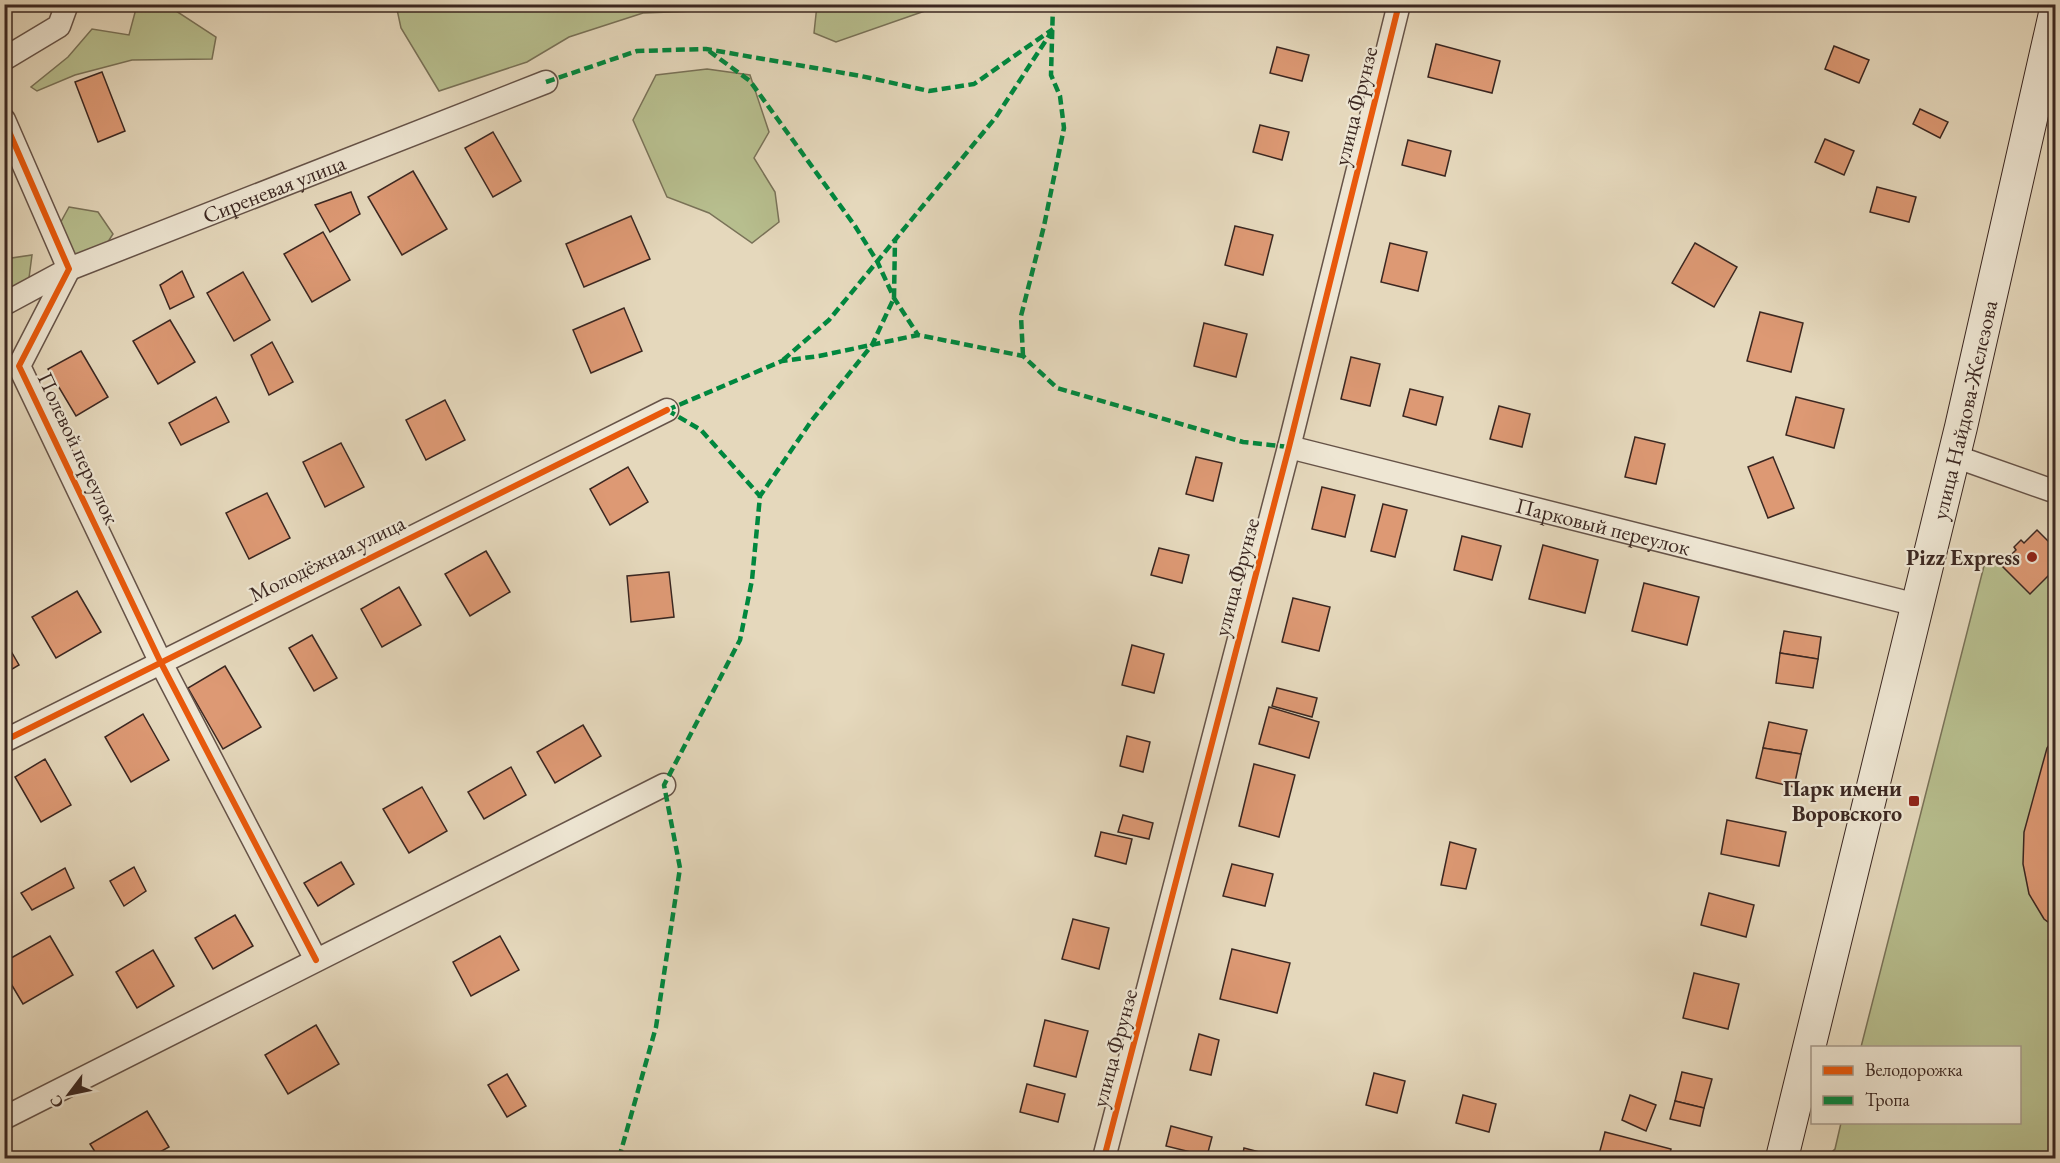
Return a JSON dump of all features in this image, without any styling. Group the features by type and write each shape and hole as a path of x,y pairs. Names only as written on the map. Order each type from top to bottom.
{"main road":[{"name":"улица Найдова-Железова","path":"1782,1158 1954,456 2055,9"}],"street":[{"path":"4,59 60,26 67,4"},
{"name":"улица Фрунзе","path":"1104,1158 1289,447 1399,4"},
{"name":"Сиреневая улица","path":"4,304 69,269 546,82"},
{"path":"4,120 69,269"},
{"name":"Полевой переулок","path":"69,269 20,366 160,661"},
{"name":"Молодёжная улица","path":"4,741 160,661 667,410"},
{"name":"Парковый переулок","path":"1289,447 1917,605"},
{"path":"1954,456 2055,492"},
{"path":"160,661 316,960"},
{"path":"4,1118 664,785"}],"green space":[{"path":"396,4 704,5 697,11 643,13 569,37 527,62 439,91 401,28"},
{"path":"817,4 942,5 836,42 814,33"},
{"path":"137,5 167,5 216,37 212,59 132,60 75,75 37,91 31,87 68,57 92,29 129,35"},
{"path":"707,69 750,75 769,132 754,158 775,192 779,222 752,243 709,213 667,197 633,120 656,75"},
{"path":"69,207 98,212 113,234 104,248 75,256 57,229"},
{"path":"32,255 29,278 5,300 5,259"},
{"path":"1985,562 2055,568 2055,1158 1825,1158 1835,1149 1841,1124 2021,1124 2021,1046 1861,1046"}],"building":[{"path":"1436,44 1500,61 1492,93 1428,77"},
{"path":"1834,46 1869,60 1859,83 1825,69"},
{"path":"1277,47 1309,55 1302,81 1270,73"},
{"path":"102,72 125,131 98,142 75,82"},
{"path":"1920,109 1948,122 1940,138 1913,124"},
{"path":"1260,125 1289,132 1282,160 1253,152"},
{"path":"493,132 521,181 493,197 465,148"},
{"path":"1825,139 1854,151 1844,175 1815,162"},
{"path":"1408,140 1451,151 1445,176 1402,165"},
{"path":"413,171 447,229 402,255 368,197"},
{"path":"1877,187 1916,197 1909,222 1870,212"},
{"path":"351,192 360,214 330,232 315,205"},
{"path":"631,216 650,259 584,287 566,244"},
{"path":"1235,226 1273,235 1263,275 1225,265"},
{"path":"323,232 350,280 312,302 284,254"},
{"path":"1390,243 1427,252 1418,291 1381,282"},
{"path":"1695,243 1737,267 1714,307 1672,283"},
{"path":"182,271 194,297 170,309 160,285"},
{"path":"243,272 270,320 234,341 207,293"},
{"path":"624,308 642,351 591,373 573,330"},
{"path":"1760,312 1803,323 1791,372 1747,361"},
{"path":"170,320 195,362 158,384 133,341"},
{"path":"1204,323 1247,334 1236,377 1194,366"},
{"path":"272,342 293,382 269,395 251,355"},
{"path":"81,351 108,397 76,416 48,369"},
{"path":"1351,357 1380,364 1370,406 1341,399"},
{"path":"1410,389 1443,397 1436,425 1403,416"},
{"path":"216,397 229,422 181,445 169,423"},
{"path":"1796,397 1844,409 1834,448 1786,435"},
{"path":"445,400 465,440 426,460 406,420"},
{"path":"1499,406 1530,414 1522,447 1490,439"},
{"path":"1635,437 1665,444 1656,484 1625,477"},
{"path":"341,443 364,487 325,507 303,462"},
{"path":"1196,457 1222,463 1213,501 1186,494"},
{"path":"1773,457 1794,508 1768,518 1748,467"},
{"path":"628,467 648,502 610,525 590,489"},
{"path":"1322,487 1355,495 1345,537 1312,529"},
{"path":"267,493 290,538 249,559 226,513"},
{"path":"1383,504 1407,510 1395,557 1371,551"},
{"name":"Pizz Express","path":"2037,530 2056,549 2056,568 2030,594 2001,565 2016,550 2014,547 2021,540 2024,543"},
{"path":"1462,536 1501,546 1492,580 1454,570"},
{"path":"1543,545 1598,560 1585,613 1529,599"},
{"path":"1159,548 1189,555 1182,583 1151,575"},
{"path":"486,551 510,592 470,616 445,574"},
{"path":"669,572 674,617 631,622 627,576"},
{"path":"1644,583 1699,597 1687,645 1632,631"},
{"path":"399,587 421,625 382,647 361,609"},
{"path":"77,591 101,632 56,658 32,617"},
{"path":"1293,598 1330,607 1319,651 1282,642"},
{"path":"1784,631 1821,637 1818,659 1780,653"},
{"path":"312,635 337,678 314,691 289,648"},
{"path":"4,639 19,665 4,674"},
{"path":"1132,645 1164,654 1154,693 1122,685"},
{"path":"1780,653 1818,659 1813,688 1776,683"},
{"path":"225,666 261,727 223,749 188,688"},
{"path":"1277,688 1317,698 1312,717 1272,706"},
{"path":"1269,707 1319,722 1309,758 1259,744"},
{"path":"143,714 169,760 131,782 105,737"},
{"path":"1769,722 1807,730 1801,754 1763,748"},
{"path":"583,725 601,756 555,783 537,752"},
{"path":"2056,735 2056,928 2044,919 2029,894 2023,864 2024,832 2047,748"},
{"path":"1127,736 1150,742 1143,772 1120,766"},
{"path":"1763,748 1801,754 1794,787 1756,778"},
{"path":"45,759 71,805 41,822 15,777"},
{"path":"1254,764 1295,775 1279,837 1239,826"},
{"path":"511,767 526,795 484,819 468,792"},
{"path":"422,787 447,831 409,853 383,809"},
{"path":"1123,815 1153,823 1149,839 1118,832"},
{"path":"1727,820 1786,832 1779,866 1721,854"},
{"path":"1101,832 1132,839 1126,864 1095,856"},
{"path":"1450,842 1476,849 1466,889 1441,885"},
{"path":"341,862 354,884 318,906 304,883"},
{"path":"1232,864 1273,874 1265,906 1223,896"},
{"path":"134,867 146,891 124,906 110,881"},
{"path":"65,868 74,888 32,910 21,893"},
{"path":"1709,893 1754,905 1746,937 1701,925"},
{"path":"235,915 253,946 213,969 195,938"},
{"path":"1073,919 1109,928 1099,969 1062,959"},
{"path":"50,936 73,975 23,1004 4,972 4,962"},
{"path":"500,936 519,970 471,996 453,962"},
{"path":"1232,949 1290,963 1277,1013 1220,999"},
{"path":"153,950 174,986 137,1008 116,972"},
{"path":"1694,973 1739,984 1728,1029 1683,1018"},
{"path":"1045,1020 1088,1031 1076,1077 1034,1066"},
{"path":"316,1025 339,1064 288,1094 265,1055"},
{"path":"1199,1034 1219,1040 1211,1075 1190,1070"},
{"path":"1682,1072 1712,1079 1704,1108 1675,1101"},
{"path":"1374,1073 1405,1081 1397,1113 1366,1105"},
{"path":"507,1074 526,1106 507,1117 488,1085"},
{"path":"1027,1084 1065,1094 1058,1122 1020,1112"},
{"path":"1463,1095 1496,1104 1489,1132 1456,1123"},
{"path":"1630,1095 1656,1105 1646,1131 1622,1120"},
{"path":"1675,1101 1704,1108 1700,1126 1670,1119"},
{"path":"147,1111 169,1147 149,1158 99,1158 90,1144"},
{"path":"1171,1126 1212,1137 1207,1156 1166,1146"},
{"path":"1605,1132 1671,1149 1669,1158 1598,1158"},
{"path":"1244,1148 1279,1157 1242,1158"}],"marked path":[{"path":"1023,356 1021,316 1044,226 1064,128 1060,96 1051,75 1053,4"},
{"path":"546,82 637,51 706,49 861,76 929,91 974,84 1053,29"},
{"path":"783,360 829,320 996,117 1050,34"},
{"path":"709,51 750,81 855,226 877,261 894,298 918,335"},
{"path":"619,1158 656,1027 680,868 664,785 740,640 752,580 760,496 812,420 872,345 894,298 895,239"},
{"path":"667,410 782,361 819,356 918,335 1023,356 1057,388 1243,442 1289,447"},
{"path":"667,410 701,430 760,496"}],"cycle path":[{"path":"1104,1158 1289,447 1399,4"},
{"path":"4,120 69,269 19,366 160,661 316,960"},
{"path":"4,741 667,410"}],"place":[{"name":"Pizz Express","path":"2032,557"},
{"name":"Парк имени Воровского","path":"1914,801"}]}
